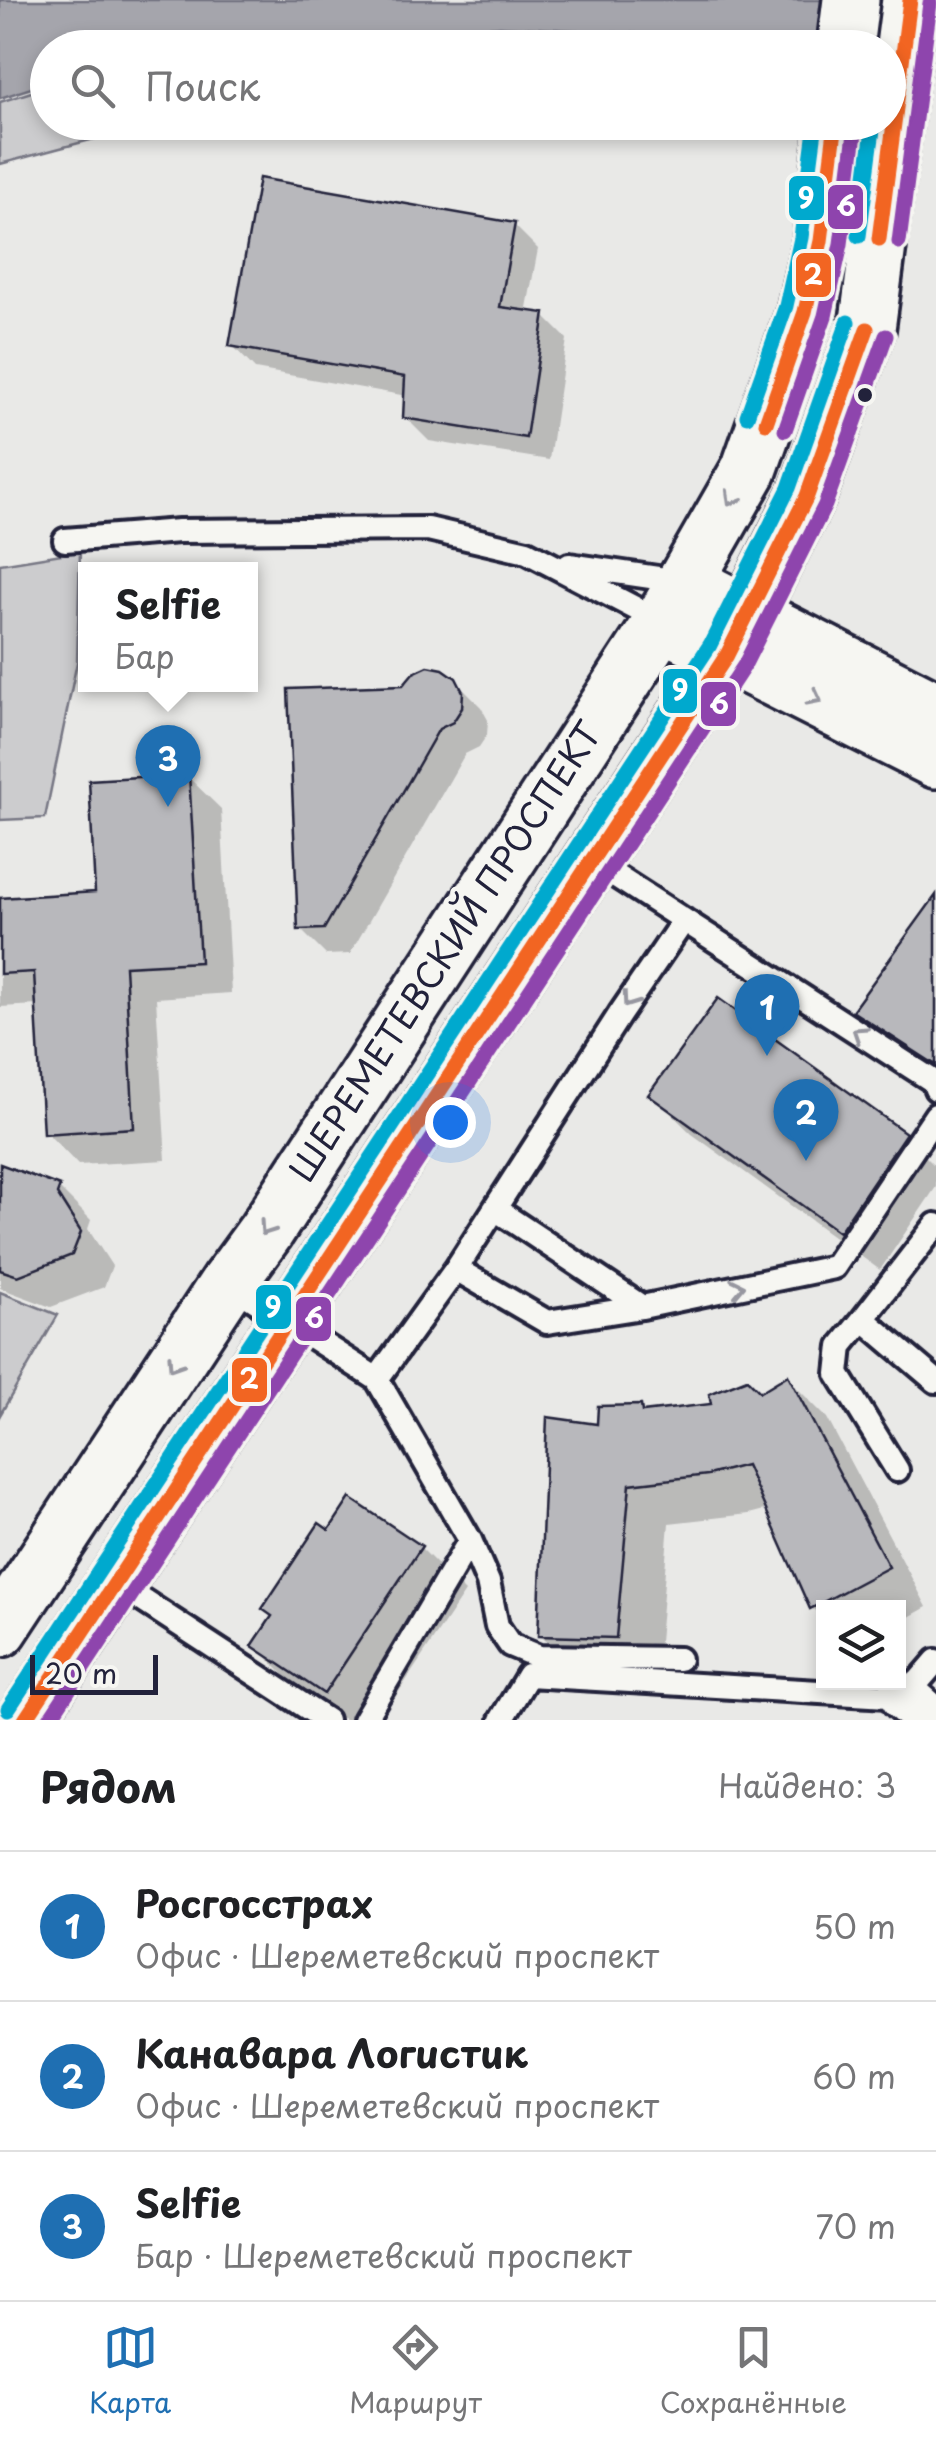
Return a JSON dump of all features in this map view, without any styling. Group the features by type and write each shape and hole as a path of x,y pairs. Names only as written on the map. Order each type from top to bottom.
{"main road":[{"path":"847,30 851,0"},
{"name":"ШЕРЕМЕТЕВСКИЙ ПРОСПЕКТ","path":"906,31 910,0"},
{"name":"ШЕРЕМЕТЕВСКИЙ ПРОСПЕКТ","path":"7,1605 266,1231 673,602 749,470 805,312 821,241 834,140"},
{"name":"ШЕРЕМЕТЕВСКИЙ ПРОСПЕКТ","path":"24,1720 738,635 807,496 868,329 892,140"},
{"path":"673,602 738,635 936,760"},
{"path":"738,635 839,664 936,710"},
{"path":"7,1605 81,1634"}],"lane":[{"path":"64,540 178,531 428,529 527,552 673,602"},
{"path":"550,562 673,602"},
{"path":"591,860 933,1080 936,1089"},
{"path":"377,1379 456,1270 684,920"},
{"path":"456,1270 547,1322 642,1307 834,1266 936,1115"},
{"path":"495,1208 642,1307"},
{"path":"898,1470 838,1374 841,1346 936,1225"},
{"path":"228,1283 377,1379 470,1540 488,1582 496,1626 510,1645 539,1657 679,1659"},
{"path":"863,1319 936,1381"},
{"path":"364,1720 470,1540"},
{"path":"116,1583 326,1720"},
{"path":"501,1720 528,1675 918,1709 936,1661"}],"shaded area":[{"path":"0,0 936,0 936,49 906,47 906,30 576,30 500,26 444,30 30,30 30,88 0,98"},
{"path":"30,92 30,140 90,140 0,164 0,102"},
{"path":"80,551 77,662 45,818 0,820 0,564"},
{"path":"0,1292 58,1315 0,1415"}],"building":[{"path":"259,178 515,223 500,307 545,313 526,438 403,418 405,377 229,346"},
{"path":"428,666 443,669 456,678 463,692 462,708 453,722 439,729 324,929 298,930 288,689 403,685 413,673"},
{"path":"189,774 200,962 125,966 134,1128 43,1134 34,972 0,974 0,898 95,892 89,780"},
{"path":"936,895 936,1065 852,1011"},
{"path":"718,998 906,1133 839,1232 648,1095"},
{"path":"0,1164 60,1186 57,1194 81,1232 72,1255 18,1276 0,1270"},
{"path":"788,1375 889,1567 827,1600 816,1600 816,1606 810,1609 746,1465 708,1475 630,1484 616,1638 538,1636 547,1417 597,1424 598,1406 641,1405 642,1412 711,1404 709,1394 747,1379 760,1392"},
{"path":"350,1498 422,1546 324,1694 252,1646 272,1616 262,1609 319,1523 329,1530"}],"transit line":[{"name":"2","path":"906,31 910,0"},
{"name":"6","path":"899,242 930,3"},
{"name":"9","path":"747,416 786,306 801,238 814,140"},
{"name":"2","path":"766,423 805,312 821,241 834,140"},
{"name":"6","path":"785,430 825,316 841,244 854,140"},
{"name":"9","path":"859,236 872,140"},
{"name":"2","path":"879,239 892,140"},
{"name":"9","path":"8,1709 710,645 789,488 848,322"},
{"name":"2","path":"25,1720 727,655 807,496 867,329"},
{"name":"6","path":"49,1720 744,666 825,505 886,336"}],"place":[{"name":"Selfie","path":"168,807"},
{"name":"Росгосстрах","path":"767,1056"},
{"name":"Канавара Логистик","path":"806,1161"}]}
